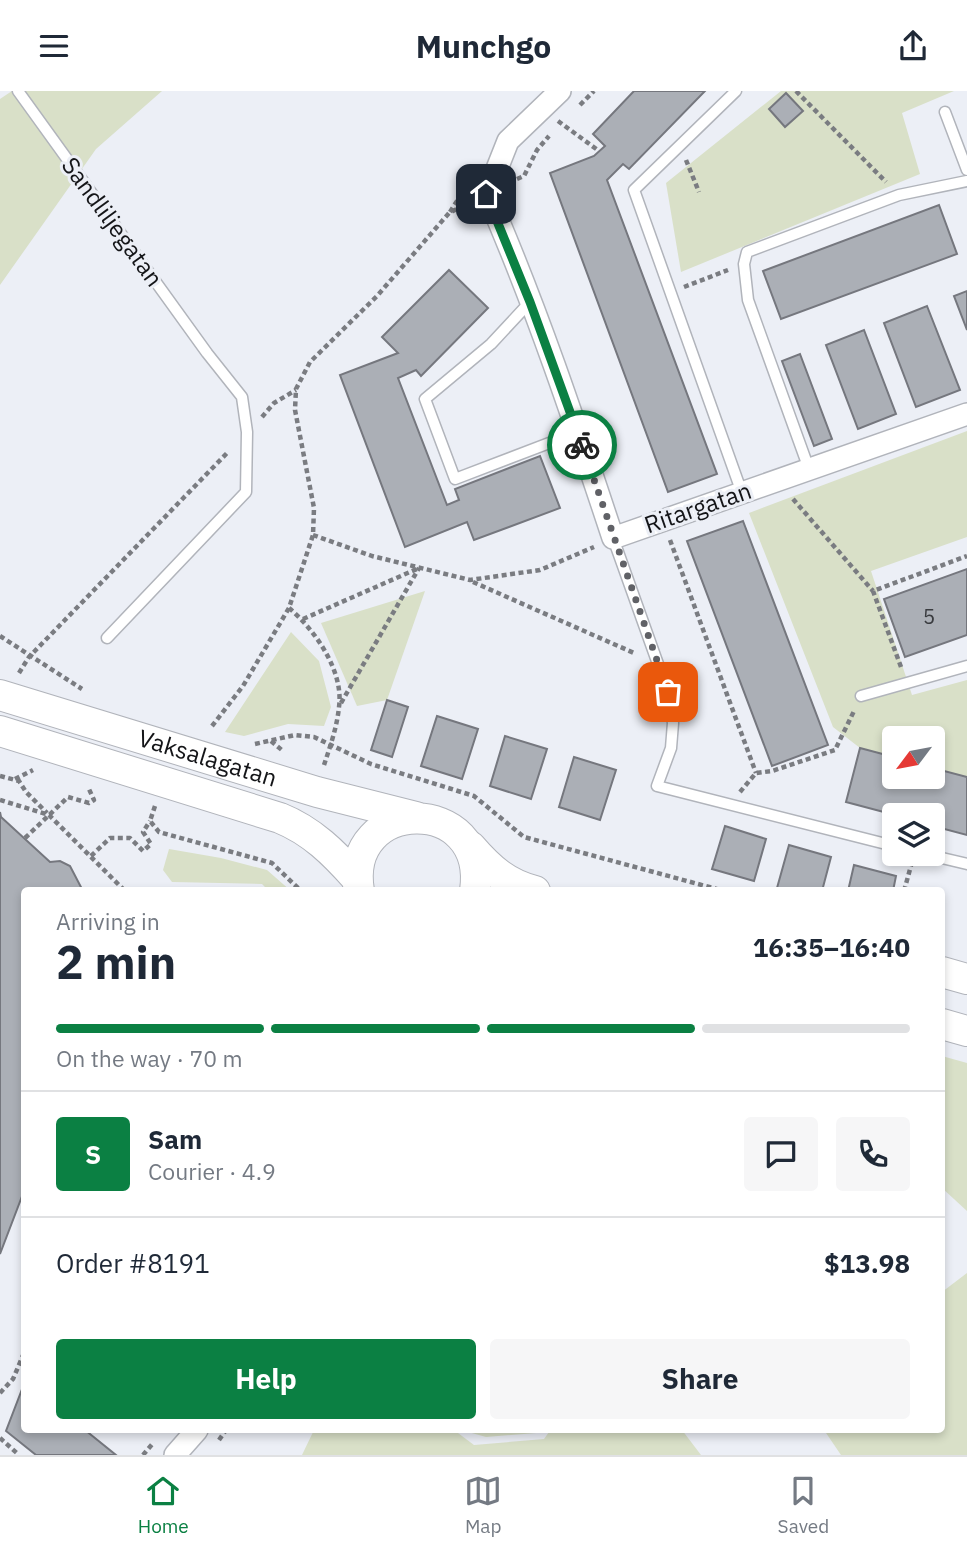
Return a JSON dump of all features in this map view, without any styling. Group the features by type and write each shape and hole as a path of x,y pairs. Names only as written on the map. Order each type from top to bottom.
{"main road":[{"name":"Vaksalagatan","path":"6,719 435,820 452,828 466,841"},
{"name":"Vaksalagatan","path":"6,719 299,826 325,846 358,885"},
{"path":"358,885 359,863 364,848 373,835 400,819 416,817"},
{"path":"466,841 474,858 476,887"},
{"path":"466,841 488,866 519,887"},
{"path":"945,973 967,979"},
{"path":"945,1025 967,1031"}],"street":[{"path":"486,194 508,141 560,91"},
{"name":"Ritargatan","path":"486,194 530,302 578,432 613,538 967,414"},
{"path":"175,1455 194,1433"}],"lane":[{"name":"Sandliljegatan","path":"18,91 207,353 242,397 247,432 246,492 107,638"},
{"path":"736,91 634,190 742,493"},
{"path":"945,111 967,170"},
{"path":"809,469 748,300 744,264 747,252 899,195 967,181"},
{"path":"530,302 491,344 425,399 429,410 455,479 578,432"},
{"path":"613,538 668,692 673,723 671,748 657,786 882,843"},
{"path":"861,696 967,666"},
{"path":"945,859 967,864"}],"path":[{"path":"577,107 594,91"},
{"path":"796,91 899,195"},
{"path":"212,726 243,687 289,608 313,535 314,508 295,410 296,389 310,362 377,296 449,213 524,176 537,151 569,115"},
{"path":"680,145 699,192"},
{"path":"670,292 744,264"},
{"path":"29,657 275,403 296,389"},
{"path":"777,481 873,591 907,684"},
{"path":"663,521 756,772"},
{"path":"313,535 372,556 470,580 658,663"},
{"path":"470,580 540,570 613,538"},
{"path":"873,591 967,556"},
{"path":"303,619 419,568"},
{"path":"324,765 340,705 419,568"},
{"path":"289,608 303,619 327,655 337,683 340,705"},
{"path":"0,636 92,696"},
{"path":"730,805 756,772 772,771 835,750 861,696"},
{"path":"252,745 295,735 314,737 371,764 474,796 524,837 709,887"},
{"path":"270,740 283,751"},
{"path":"15,779 32,770 44,773"},
{"path":"0,776 15,779 121,887"},
{"path":"25,838 68,797 89,803 94,800 89,787 78,783"},
{"path":"91,856 110,838 130,838 143,851 151,844 143,832 158,798"},
{"path":"0,800 50,815"},
{"path":"150,821 159,832 272,863 297,887"},
{"path":"905,887 911,866"},
{"path":"0,1393 13,1379 21,1360"},
{"path":"0,1438 19,1455"}],"green space":[{"path":"12,91 162,91 96,149 0,285 0,99"},
{"path":"781,91 954,91 902,113 920,174 681,272 666,183"},
{"path":"967,431 967,537 871,571 912,695 967,680 967,777 945,771 945,726 882,726 882,754 860,748 833,727 749,513"},
{"path":"425,591 387,700 357,706 321,623"},
{"path":"291,632 319,661 331,707 324,726 288,724 244,736 225,732"},
{"path":"169,849 267,870 286,887 172,882 163,870"},
{"path":"945,1057 967,1063 967,1211 945,1191"},
{"path":"967,1273 967,1455 841,1455 826,1433 945,1433 945,1290"},
{"path":"313,1433 458,1433 474,1445 544,1439 548,1433 684,1433 701,1455 302,1455"},
{"path":"472,1433 536,1433 486,1437"}],"building":[{"path":"634,91 705,91 629,169 623,164 607,180 717,474 668,492 550,173 594,156 605,146 593,134"},
{"path":"786,93 803,111 785,127 769,109"},
{"path":"939,205 957,254 781,319 763,271"},
{"path":"449,270 488,308 421,376 416,370 398,378 447,505 459,500 455,489 540,456 560,508 474,540 467,522 405,547 340,375 398,353 382,337"},
{"path":"967,291 967,330 954,296"},
{"path":"927,306 960,390 916,407 884,323"},
{"path":"864,330 896,414 858,429 826,345"},
{"path":"800,354 832,439 814,446 782,361"},
{"path":"743,521 828,745 772,766 687,541"},
{"path":"967,569 967,635 905,657 884,599"},
{"path":"387,700 408,707 392,757 371,750"},
{"path":"437,716 478,729 462,779 421,766"},
{"path":"505,736 547,749 531,799 490,786"},
{"path":"860,748 882,754 882,789 945,789 945,771 967,777 967,835 945,829 945,803 882,803 882,812 846,802"},
{"path":"574,757 616,770 600,820 559,807"},
{"path":"0,812 1,817 50,862 60,861 70,866 81,887 21,887 21,1199 0,1254"},
{"path":"725,826 766,839 754,881 712,869"},
{"path":"789,845 831,857 823,887 777,887"},
{"path":"854,865 896,876 894,887 849,887"},
{"path":"21,1392 21,1433 89,1433 116,1455 36,1455 6,1431"}],"way so far":[{"path":"582,445 668,692"}],"route":[{"path":"486,194 530,302 582,445"}]}
